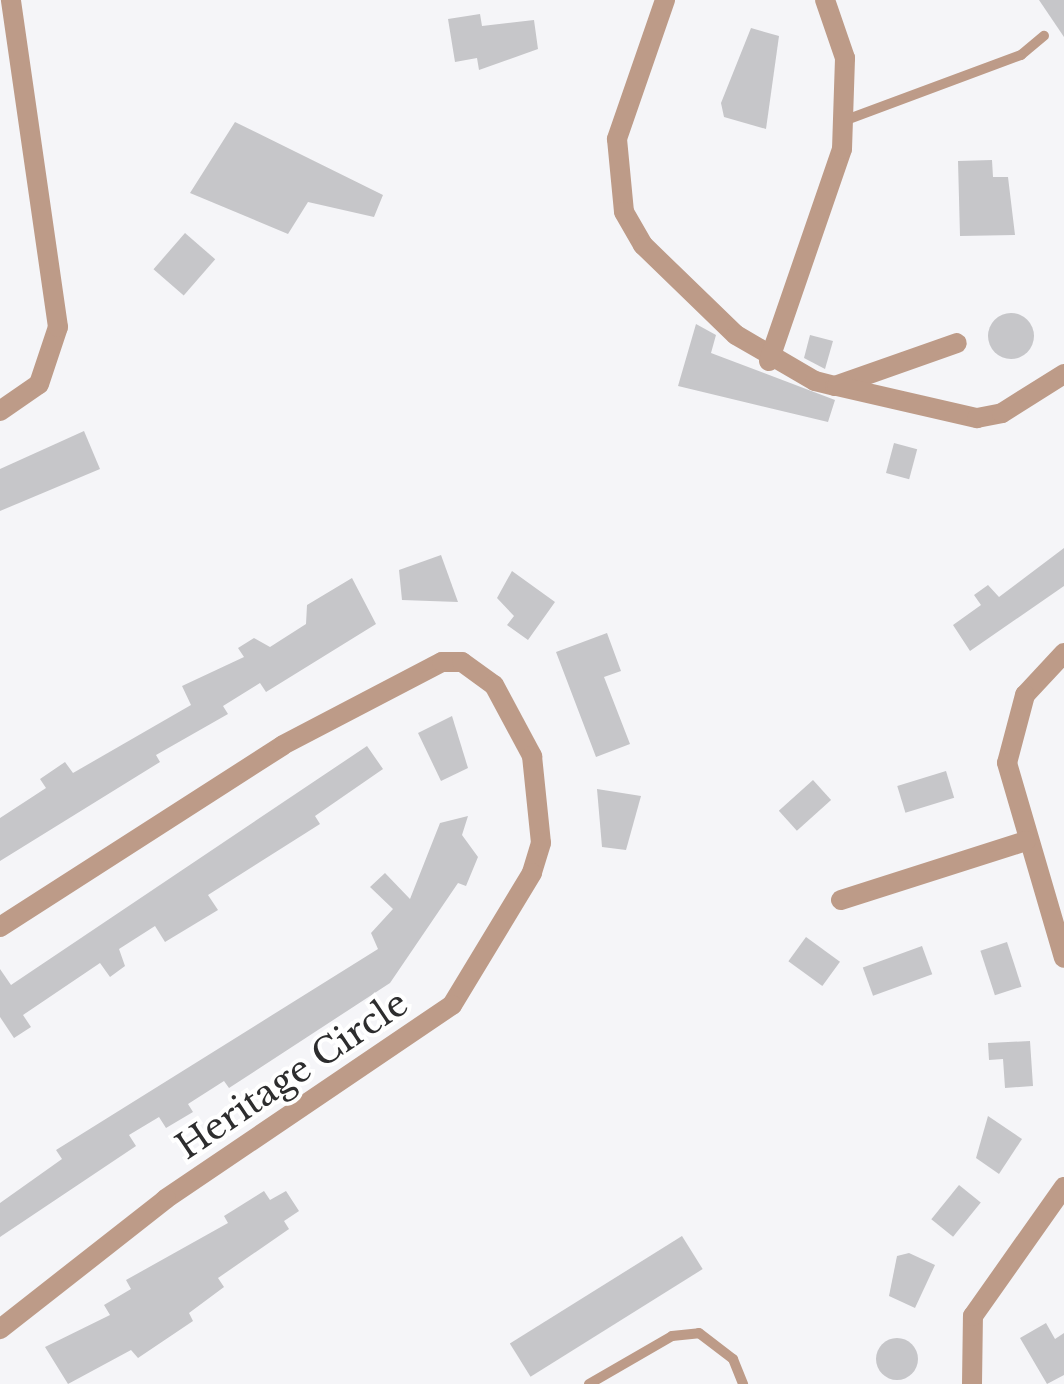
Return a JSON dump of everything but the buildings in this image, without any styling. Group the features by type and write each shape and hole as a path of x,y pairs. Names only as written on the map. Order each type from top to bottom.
{"street":[{"path":"0,411 38,384 58,327 12,0"},
{"path":"665,0 617,139 624,212 643,245 769,360 835,386 977,418 1002,414 1064,374"},
{"path":"769,360 846,120 845,58 825,0"},
{"path":"835,386 958,343"},
{"path":"1064,653 1025,694 1007,738 1026,841 1064,958"},
{"name":"Heritage Circle","path":"0,927 283,746 442,662 462,662 494,685 532,756 541,842 532,873 486,962 452,1005 182,1188 0,1329"},
{"path":"841,900 1026,841"},
{"path":"972,1384 974,1316 1064,1187"}],"lane":[{"path":"846,120 1021,55 1044,36"},
{"path":"589,1384 672,1336 699,1333 733,1360 743,1384"}]}
